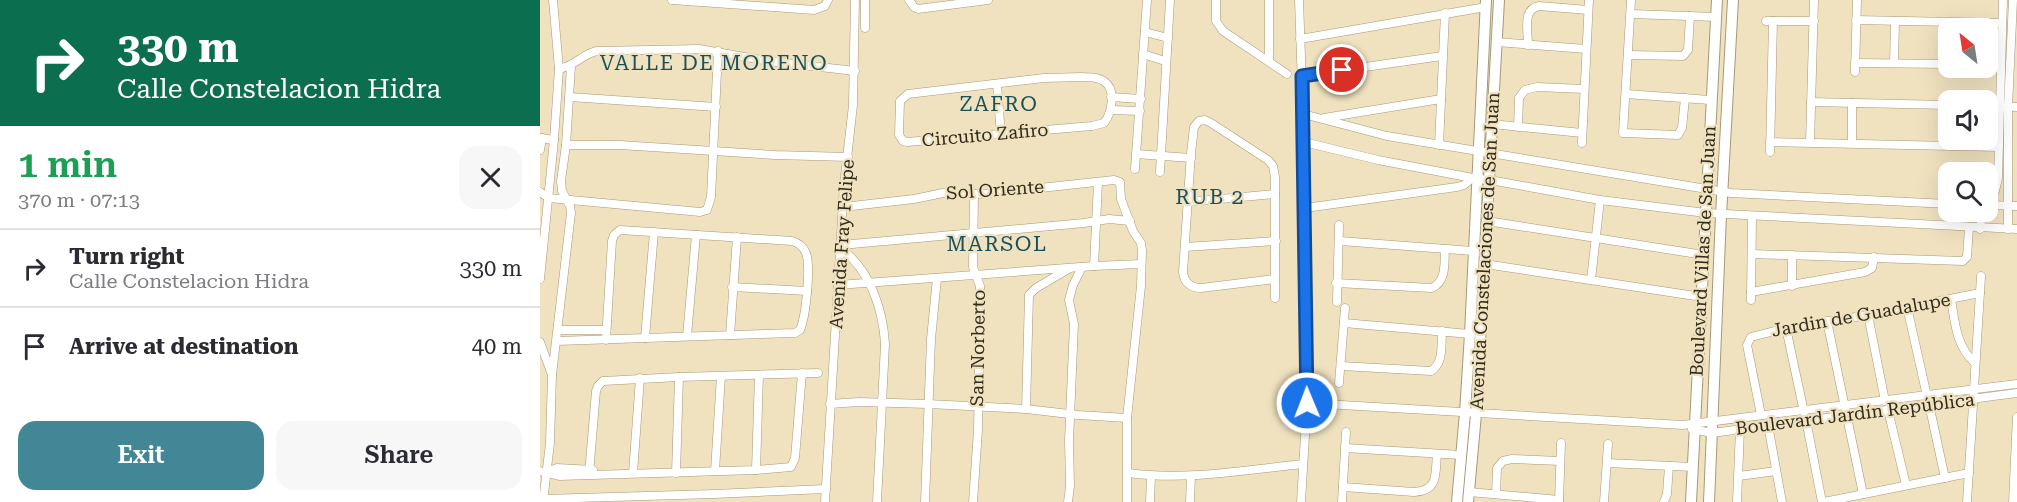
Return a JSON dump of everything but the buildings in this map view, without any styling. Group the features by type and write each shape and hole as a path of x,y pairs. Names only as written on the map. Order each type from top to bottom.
{"street":[{"path":"540,279 559,69 553,0"},
{"path":"672,0 814,10 825,6 828,0"},
{"name":"Avenida Fray Felipe","path":"825,502 843,207 855,71 855,0"},
{"path":"865,0 865,28"},
{"path":"909,0 918,9 949,2 988,0"},
{"path":"1135,169 1147,0"},
{"path":"1160,172 1170,0"},
{"path":"1216,0 1216,21 1219,27 1287,74"},
{"path":"1269,0 1269,61"},
{"path":"1299,0 1304,142 1307,403 1301,502"},
{"name":"Avenida Constelaciones de San Juan","path":"1457,502 1461,455 1471,413 1485,264 1499,0"},
{"path":"1582,143 1589,0"},
{"path":"1631,0 1623,133 1678,135 1682,131 1685,98"},
{"path":"1810,142 1814,0"},
{"path":"1855,72 1857,0"},
{"path":"2003,0 2001,65 2008,107 2008,229"},
{"path":"1998,166 1999,147 2014,65 2013,0"},
{"name":"Boulevard Villas de San Juan","path":"1691,502 1693,467 1691,426 1702,297 1710,100 1716,17 1726,2"},
{"name":"Boulevard Villas de San Juan","path":"1709,502 1722,191 1726,2"},
{"path":"1300,39 1445,13 1486,3"},
{"name":"Avenida Constelaciones de San Juan","path":"1469,497 1470,334 1475,179 1479,152 1486,3"},
{"path":"1528,45 1528,16 1533,7 1588,10"},
{"path":"1439,145 1445,13"},
{"path":"1630,14 1716,17"},
{"path":"1628,55 1683,56 1688,50 1690,16"},
{"path":"1856,20 2002,23"},
{"path":"1770,152 1770,21 1814,21"},
{"path":"1894,21 1894,63"},
{"path":"1145,32 1167,38"},
{"path":"1496,42 1586,50"},
{"path":"559,69 571,66 588,53 607,50 683,48 855,71"},
{"path":"540,192 549,198 567,200 704,211 709,208 718,51"},
{"path":"1143,54 1165,61"},
{"path":"1302,76 1442,56"},
{"path":"1855,63 1938,64"},
{"path":"571,66 566,145 561,181 562,191 571,213 552,375 550,443 544,471 543,500 826,489"},
{"name":"Circuito Zafiro","path":"1110,110 1107,119 1098,124 1001,135 907,142 900,138 898,129 900,101 904,95 914,93 1044,78 1095,78 1108,85 1111,97"},
{"path":"997,84 1001,135"},
{"path":"1518,127 1519,98 1525,90 1537,87 1584,89"},
{"path":"1626,94 1710,100"},
{"path":"570,97 716,107"},
{"path":"1140,111 1110,110 1111,97 1141,99"},
{"path":"1321,118 1441,99"},
{"path":"1811,102 1938,105"},
{"path":"1852,103 1852,143"},
{"path":"1303,114 1387,136 1745,195 1938,204"},
{"path":"1275,279 1192,287 1184,276 1191,155 1196,124 1205,120 1268,160 1274,170 1276,241 1275,298"},
{"path":"1492,124 1582,133"},
{"path":"540,150 541,138 554,141"},
{"path":"1304,142 1378,160 1475,179 1600,200 1721,215 2017,229"},
{"path":"1770,142 1999,147"},
{"path":"566,145 620,145 775,155 848,157"},
{"path":"2008,147 2017,147"},
{"path":"1136,152 1191,155"},
{"path":"1305,208 1457,187 1475,179"},
{"name":"Sol Oriente","path":"843,207 914,199 943,193 974,194 1119,181 1121,199 1130,220"},
{"path":"1094,266 1098,183"},
{"name":"San Norberto","path":"973,502 978,439 980,309 980,286 973,267 974,194"},
{"path":"1188,202 1275,194"},
{"path":"1591,280 1600,200"},
{"path":"1998,204 2017,206"},
{"path":"1752,217 1751,296 1792,285 1866,272 1872,268 1874,257"},
{"path":"841,247 1113,219 1130,220 1142,245 1141,286 1127,418 1127,502"},
{"path":"1487,221 1704,255"},
{"path":"1980,228 1981,222"},
{"path":"1336,302 1339,225"},
{"path":"1752,254 1964,261 1967,257 1969,228"},
{"path":"557,341 606,340 730,334 792,333 800,330 807,291 806,253 800,244 792,242 620,230 614,235 612,241 606,340"},
{"path":"645,338 654,232"},
{"path":"687,336 696,236"},
{"path":"730,334 737,237"},
{"path":"1185,247 1276,241"},
{"path":"1340,242 1473,251"},
{"path":"841,247 849,254 869,283 884,328 883,403 877,502"},
{"path":"1336,283 1432,288 1442,279 1445,249"},
{"path":"1792,255 1792,285"},
{"path":"838,285 1141,264"},
{"path":"1485,264 1702,297"},
{"path":"1068,502 1074,324 1070,293 1082,267"},
{"path":"1026,409 1028,300 1031,291 1070,268"},
{"path":"1967,502 1982,276"},
{"path":"925,502 930,339 937,278"},
{"path":"732,287 807,291"},
{"name":"Jardin de Guadalupe","path":"1761,415 1747,345 1751,337 1756,334 1980,293"},
{"path":"1951,299 1960,344 1975,363"},
{"path":"1339,383 1345,308"},
{"path":"1907,308 1945,478"},
{"path":"1868,315 1885,401"},
{"path":"1827,321 1863,494"},
{"path":"1344,323 1470,334"},
{"path":"1786,328 1823,502 1969,473"},
{"path":"559,330 606,330"},
{"path":"1341,366 1431,371 1437,367 1439,362 1442,331"},
{"path":"540,342 552,375"},
{"path":"544,471 559,476 589,471 676,473 788,468 795,463 801,373"},
{"path":"589,471 598,386 608,380 818,374"},
{"path":"756,470 759,375"},
{"path":"715,471 721,376"},
{"path":"676,473 679,377"},
{"path":"633,473 640,378"},
{"name":"Boulevard Jardín República","path":"1307,403 1740,429 1805,416 1846,411 1888,410 1974,390 2017,384"},
{"name":"Boulevard Jardín República","path":"1846,411 1885,401 1973,399 2017,393"},
{"path":"830,404 928,404 1026,409 1127,418"},
{"path":"1888,410 1906,485"},
{"name":"Boulevard Jardín República","path":"1712,427 1761,415 1805,416"},
{"path":"2013,502 2017,420"},
{"path":"1768,425 1782,502"},
{"path":"1737,502 1740,429"},
{"path":"1342,502 1346,432"},
{"path":"540,448 550,443"},
{"path":"1469,497 1496,494 1559,501 1561,443"},
{"path":"1604,502 1608,444"},
{"path":"1345,448 1461,455"},
{"path":"1343,488 1424,491 1433,485 1437,454"},
{"path":"1496,494 1497,468 1503,461 1512,459 1560,461"},
{"path":"1607,463 1693,467"},
{"path":"1128,473 1151,476 1191,476 1303,464"},
{"path":"1664,502 1667,494 1669,466"},
{"path":"1739,476 1776,471"},
{"path":"1150,502 1151,476"},
{"path":"1190,502 1191,476"}],"district":[{"name":"VALLE DE MORENO","path":"714,63"},
{"name":"ZAFRO","path":"999,104"},
{"name":"RUB 2","path":"1210,197"},
{"name":"MARSOL","path":"997,244"}],"route":[{"path":"1307,403 1302,76 1342,70"}]}
